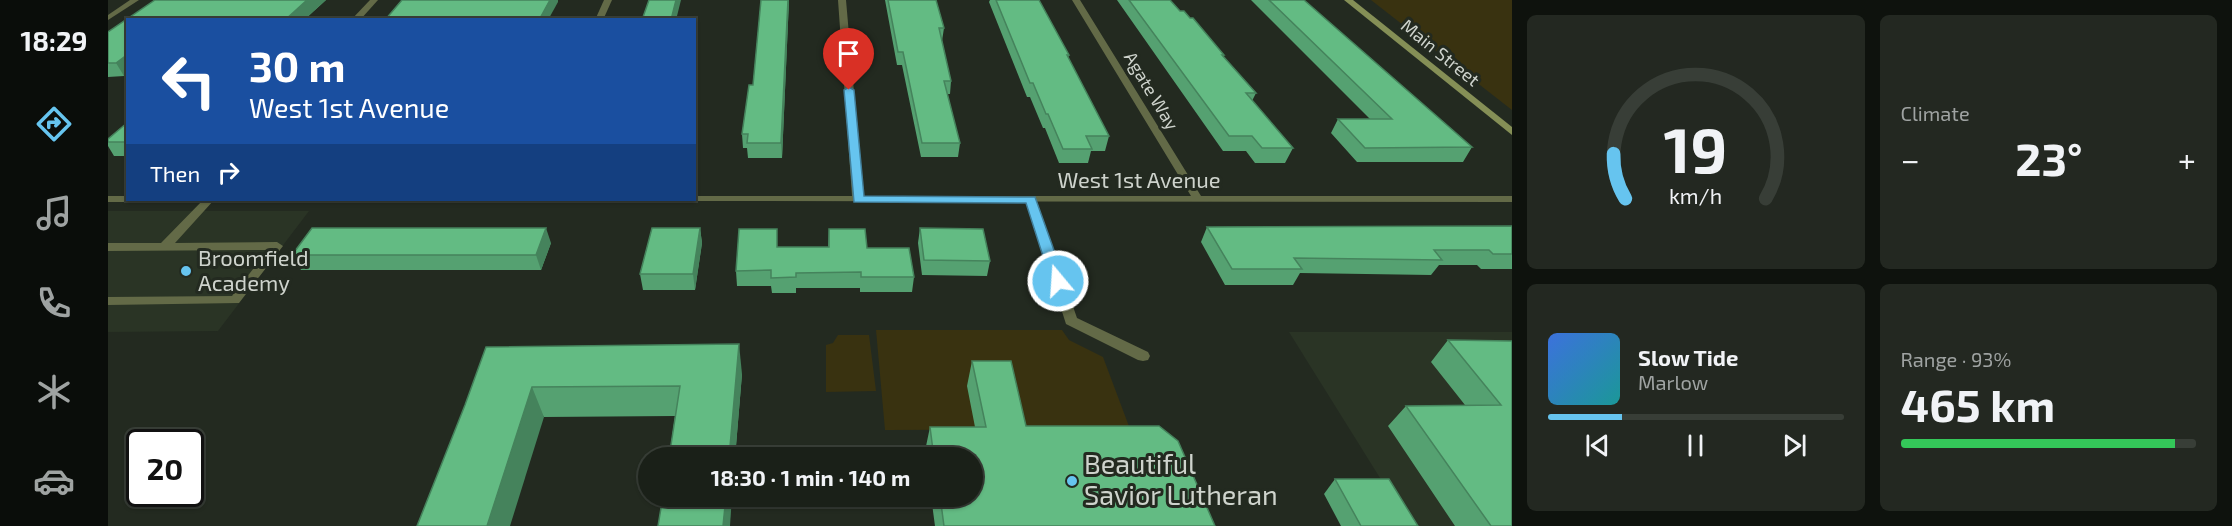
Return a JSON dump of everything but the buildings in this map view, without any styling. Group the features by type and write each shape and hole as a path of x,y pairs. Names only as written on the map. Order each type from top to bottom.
{"main road":[{"name":"Main Street","path":"1348,0 1512,132"}],"street":[{"path":"108,18 135,0"},
{"path":"357,18 374,0"},
{"path":"600,18 608,0"},
{"path":"842,0 858,199"},
{"name":"Agate Way","path":"1077,0 1198,199"},
{"path":"108,199 126,199"},
{"name":"West 1st Avenue","path":"696,199 1512,200"},
{"path":"1031,199 1071,321 1143,356"},
{"path":"164,247 208,201"},
{"path":"108,247 277,246 235,300 108,301"}],"shaded area":[{"path":"1371,0 1512,0 1512,110"},
{"name":"Broomfield Academy","path":"108,211 309,211 218,331 108,332"},
{"path":"876,330 1062,330 1069,340 1103,357 1130,429 885,430"},
{"path":"1289,332 1512,332 1512,526 1410,526"},
{"path":"838,335 869,335 876,391 826,392 826,345 833,343"}],"place":[{"name":"Broomfield Academy","path":"186,271"},
{"name":"Beautiful Savior Lutheran","path":"1072,481"}],"route":[{"path":"849,90 858,199 1031,199 1058,281"}]}
